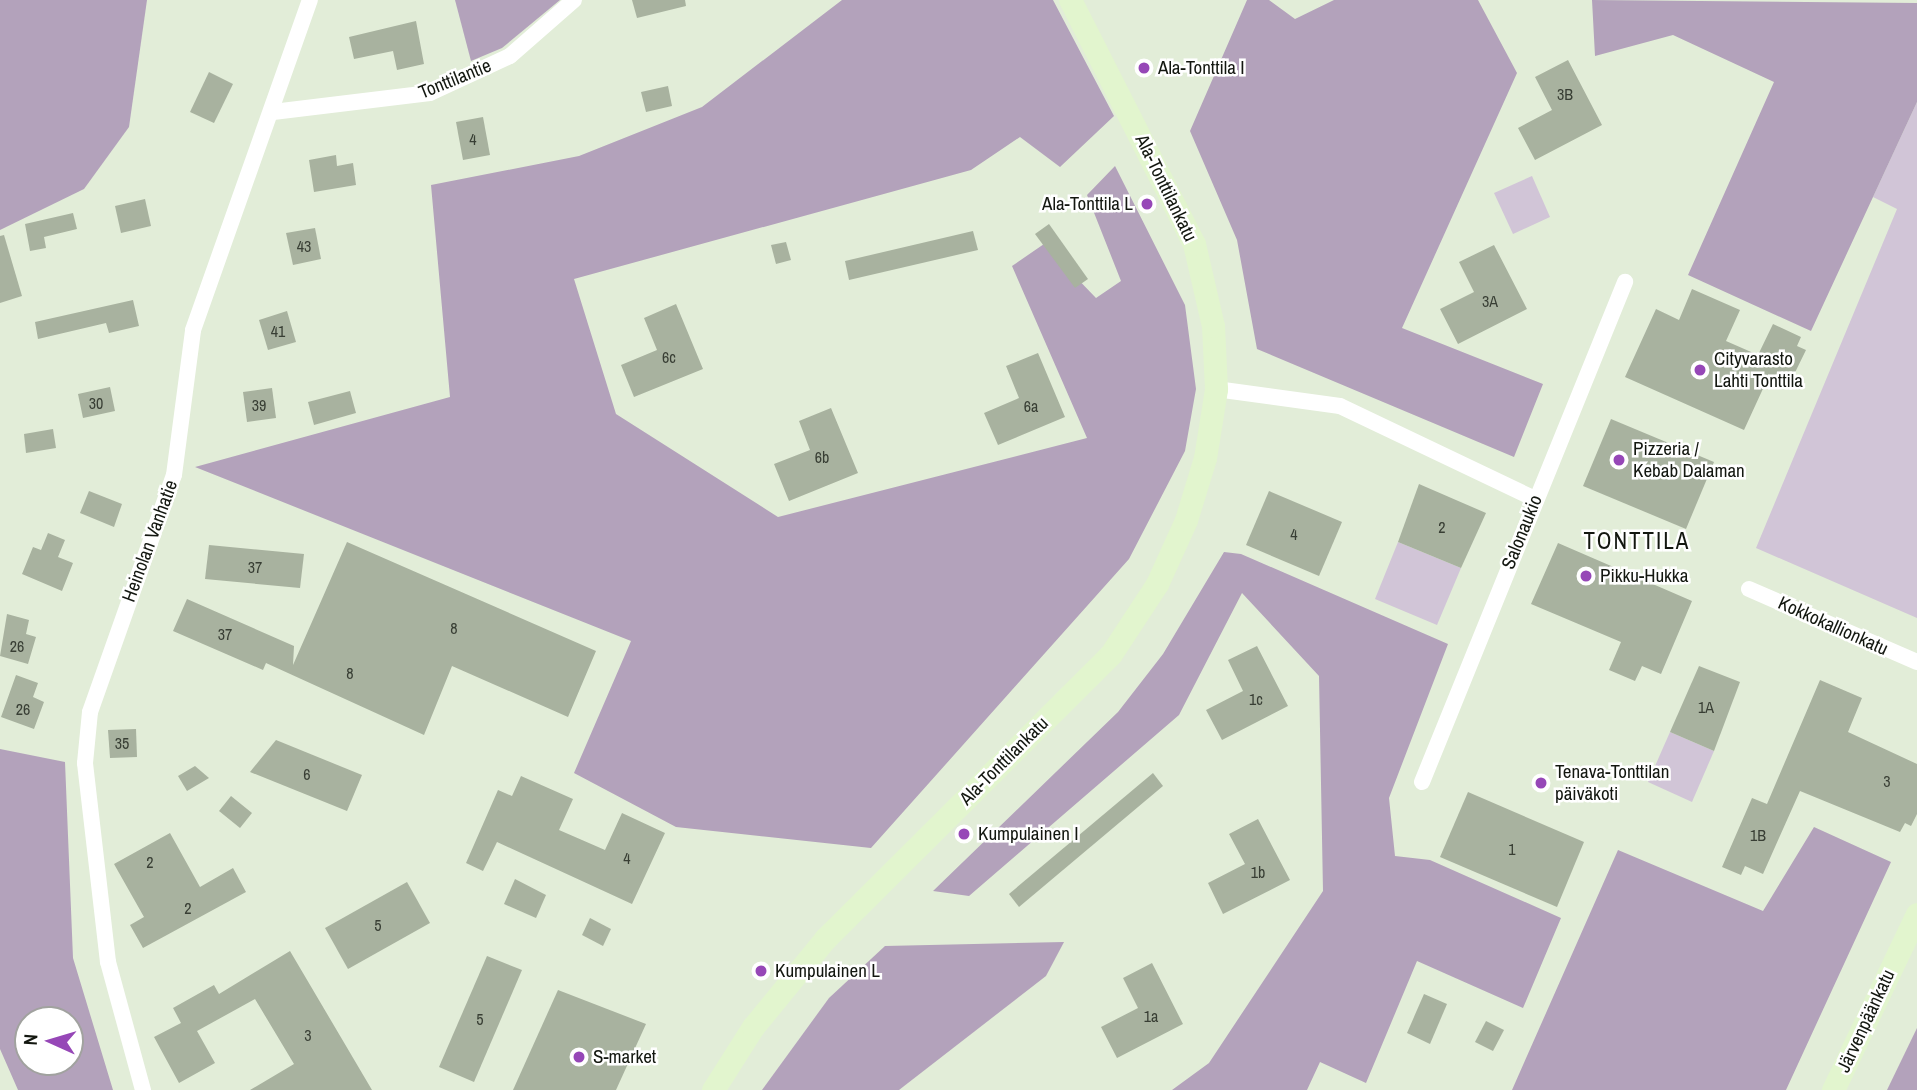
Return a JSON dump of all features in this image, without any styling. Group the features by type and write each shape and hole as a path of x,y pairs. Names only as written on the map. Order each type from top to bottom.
{"street":[{"name":"Heinolan Vanhatie","path":"144,1090 108,962 85,763 90,712 174,475 192,330 273,112 310,0"},
{"name":"Tonttilantie","path":"273,112 430,93 510,56 574,0"},
{"name":"Ala-Tonttilankatu","path":"713,1090 754,1027 825,939 1111,654 1157,584 1186,520 1205,458 1216,389 1213,326 1194,244 1070,0"},
{"name":"Salonaukio","path":"1422,782 1625,282"},
{"path":"1216,389 1340,406 1535,499"},
{"name":"Kokkokallionkatu","path":"1749,589 1917,663"},
{"name":"Järvenpäänkatu","path":"1833,1090 1917,914"}],"shaded area":[{"path":"0,0 147,0 129,127 84,189 0,230"},
{"path":"455,0 560,0 502,48 471,61"},
{"path":"842,0 1053,0 1114,116 1060,167 1020,137 971,170 574,279 616,414 778,517 1087,438 1012,266 1044,244 1096,298 1121,281 1087,195 1115,166 1185,305 1196,389 1185,451 1129,559 871,848 676,827 574,773 631,641 195,467 450,397 431,185 579,156 702,107"},
{"path":"1247,0 1269,0 1295,19 1334,0 1478,0 1517,73 1402,328 1543,384 1514,457 1257,349 1237,240 1190,131"},
{"path":"1592,0 1917,3 1917,102 1811,331 1688,275 1774,82 1673,35 1595,56"},
{"path":"1917,102 1917,618 1756,548 1897,209 1873,197"},
{"path":"1532,176 1550,217 1513,234 1494,193"},
{"path":"1398,542 1461,568 1437,625 1375,599"},
{"path":"1224,552 1241,554 1448,644 1389,798 1395,856 1430,860 1561,918 1523,1008 1417,961 1366,1083 1320,1062 1307,1090 1172,1090 1209,1063 1323,891 1319,676 1242,593 1179,715 969,896 933,891 1118,712 1163,654"},
{"path":"1670,732 1714,751 1692,802 1648,782"},
{"path":"0,749 65,762 73,958 113,1090 18,1090 0,1049"},
{"path":"1814,827 1891,862 1786,1090 1512,1090 1618,850 1763,911"},
{"path":"1064,942 1046,976 899,1090 762,1090 829,998 885,946"},
{"path":"1917,1028 1917,1090 1887,1090"}],"building":[{"path":"632,0 685,0 686,6 637,18"},
{"path":"416,21 424,64 397,70 393,51 354,59 349,37"},
{"path":"1568,60 1602,125 1535,160 1518,128 1552,110 1535,77"},
{"path":"209,72 233,84 214,123 190,112"},
{"path":"668,86 672,106 646,112 641,92"},
{"path":"483,117 490,155 463,160 456,122"},
{"path":"336,155 337,166 353,163 356,185 314,192 309,160"},
{"path":"145,199 151,226 121,233 115,206"},
{"path":"73,213 77,229 44,237 46,248 30,251 25,224"},
{"path":"1049,224 1088,279 1075,288 1035,234"},
{"path":"315,228 321,259 293,265 286,233"},
{"path":"973,231 978,250 849,280 845,261"},
{"path":"4,235 22,296 0,303 0,236"},
{"path":"786,242 791,260 776,264 771,245"},
{"path":"1494,245 1527,309 1458,344 1440,309 1474,292 1459,262"},
{"name":"Cityvarasto Lahti Tonttila","path":"1692,289 1740,310 1726,341 1758,355 1773,324 1801,337 1797,346 1806,350 1787,389 1767,380 1744,430 1625,377 1656,309 1679,320"},
{"path":"133,300 139,326 109,333 106,323 38,339 35,322"},
{"path":"676,304 703,369 634,397 621,365 657,350 644,318"},
{"path":"287,311 296,342 268,350 259,320"},
{"path":"1038,353 1065,417 998,445 984,413 1019,398 1006,366"},
{"path":"110,387 115,411 83,418 78,394"},
{"path":"272,388 276,418 247,422 243,392"},
{"path":"350,391 356,413 314,425 308,402"},
{"path":"831,408 858,473 789,501 774,464 810,450 799,421"},
{"path":"1611,419 1714,462 1686,529 1583,486"},
{"path":"53,429 56,448 26,453 24,434"},
{"path":"1419,484 1486,513 1461,568 1398,542"},
{"path":"89,491 122,504 114,527 80,513"},
{"path":"1269,491 1342,522 1319,576 1246,545"},
{"path":"48,533 65,540 58,557 73,563 62,591 22,574 33,547 41,550"},
{"path":"347,542 596,651 568,717 452,666 424,735 266,663 263,670 173,631 187,599 294,646 293,665"},
{"path":"1558,543 1692,601 1661,674 1642,666 1635,681 1609,670 1621,642 1531,604"},
{"path":"209,545 304,554 300,588 205,579"},
{"path":"7,614 29,620 26,634 36,637 28,664 0,656"},
{"path":"1257,646 1288,706 1222,740 1206,710 1243,691 1228,660"},
{"path":"1699,666 1740,682 1714,751 1670,732"},
{"path":"16,675 38,683 33,697 44,702 34,729 1,717"},
{"path":"1820,680 1862,698 1848,732 1917,764 1917,814 1911,826 1905,823 1900,832 1800,791 1763,874 1745,866 1741,875 1722,867 1752,798 1767,804"},
{"path":"136,729 137,757 110,758 108,730"},
{"path":"276,740 362,775 347,811 250,772"},
{"path":"195,766 209,778 187,791 178,776"},
{"path":"1153,773 1163,786 1019,907 1009,894"},
{"path":"521,776 573,799 559,830 605,850 622,813 665,833 632,904 497,842 483,871 466,863 498,790 512,796"},
{"path":"1468,792 1584,842 1557,907 1440,857"},
{"path":"231,796 252,813 240,828 219,811"},
{"path":"1258,819 1290,880 1223,914 1208,883 1245,864 1229,834"},
{"path":"170,833 200,887 233,868 246,892 143,948 130,925 144,917 114,864"},
{"path":"515,879 546,895 536,918 504,904"},
{"path":"407,882 430,923 348,969 325,928"},
{"path":"590,918 611,929 603,946 582,935"},
{"path":"290,951 372,1090 250,1090 294,1064 255,999 197,1031 215,1063 179,1083 154,1037 181,1023 173,1008 214,985 219,994"},
{"path":"487,956 522,970 474,1082 439,1067"},
{"path":"1152,963 1183,1024 1117,1058 1101,1027 1138,1008 1123,978"},
{"name":"S-market","path":"558,990 646,1024 616,1090 513,1090"},
{"path":"1424,994 1447,1004 1430,1044 1407,1033"},
{"path":"1486,1021 1504,1030 1493,1051 1475,1042"}],"place":[{"name":"Ala-Tonttila I","path":"1144,68"},
{"name":"Ala-Tonttila L","path":"1147,204"},
{"name":"Cityvarasto Lahti Tonttila","path":"1700,370"},
{"name":"Pizzeria / Kebab Dalaman","path":"1619,460"},
{"name":"Pikku-Hukka","path":"1586,576"},
{"name":"Tenava-Tonttilan päiväkoti","path":"1541,783"},
{"name":"Kumpulainen I","path":"964,834"},
{"name":"Kumpulainen L","path":"761,971"},
{"name":"S-market","path":"579,1057"}],"district":[{"name":"TONTTILA","path":"1637,541"}]}
